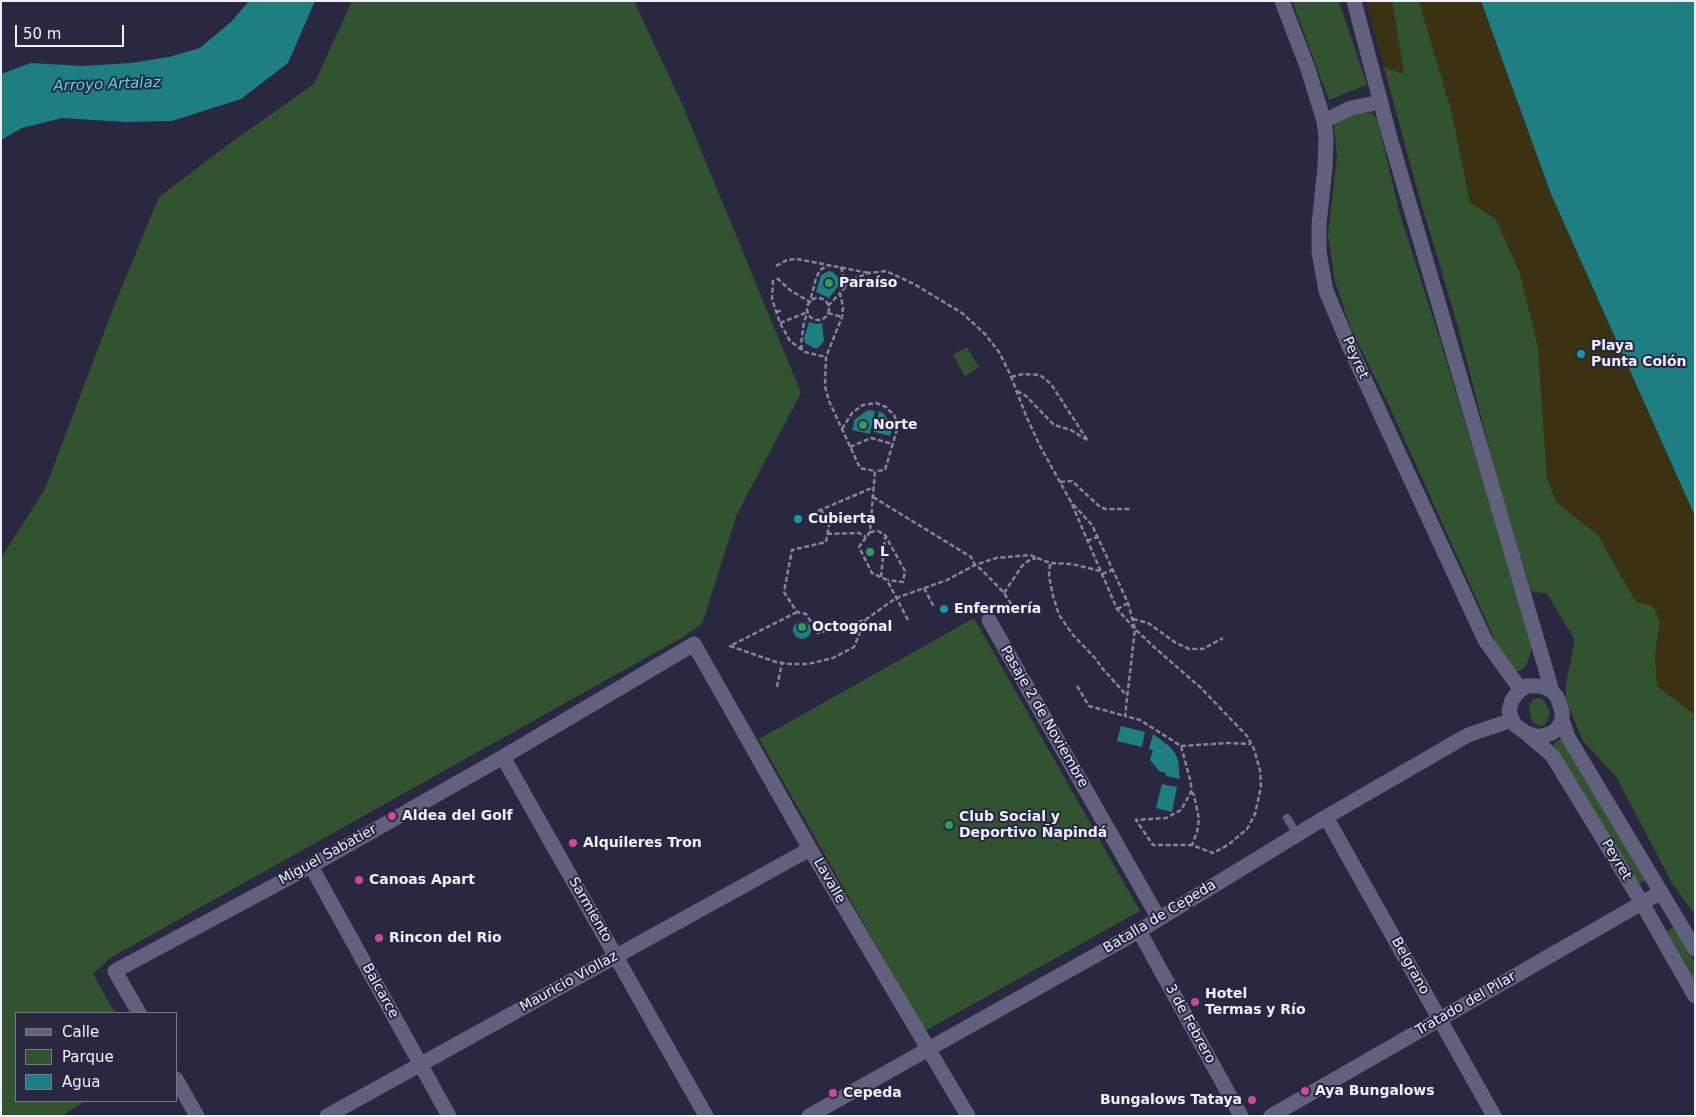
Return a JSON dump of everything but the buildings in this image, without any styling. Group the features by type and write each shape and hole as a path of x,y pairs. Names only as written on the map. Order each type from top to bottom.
{"street":[{"name":"Peyret","path":"1282,1 1308,69 1324,120 1326,137 1325,166 1319,224 1319,252 1326,291 1350,348 1485,640 1521,690"},
{"path":"1354,1 1381,102 1552,691 1557,697 1562,711 1562,720 1552,734 1539,737 1526,733 1514,724 1509,711 1512,700 1521,690 1526,686 1541,686 1552,691"},
{"path":"1324,120 1351,108 1381,102"},
{"name":"Pasaje 2 de Noviembre","path":"989,620 1159,919"},
{"name":"Miguel Sabatier","path":"138,1012 115,970 311,866 503,757 694,644"},
{"name":"Lavalle","path":"694,644 810,849 968,1116"},
{"name":"Batalla de Cepeda","path":"809,1116 1159,919 1297,834 1468,735 1512,720"},
{"name":"Peyret","path":"1562,720 1568,737 1695,949"},
{"name":"Peyret","path":"1526,733 1552,754 1642,903 1695,996"},
{"name":"Sarmiento","path":"503,757 706,1116"},
{"name":"Belgrano","path":"1326,817 1494,1116"},
{"name":"Mauricio Viollaz","path":"327,1116 810,849"},
{"name":"Balcarce","path":"311,866 449,1116"},
{"name":"Tratado del Pilar","path":"1271,1116 1661,892"},
{"name":"3 de Febrero","path":"1138,931 1241,1116"},
{"path":"178,1083 197,1116"}],"lane":[{"path":"1287,818 1297,834"}],"path":[{"path":"776,266 787,260 797,259 869,273"},
{"path":"803,350 800,344 808,305 820,270 828,265"},
{"path":"841,267 845,288"},
{"path":"828,306 853,279 869,273 886,271 914,284 962,313 985,334 999,352 1040,446 1070,502 1117,609 1136,629 1201,688 1247,736 1252,744 1260,770 1261,787 1255,814 1247,829 1213,853 1192,846 1153,845 1136,820 1166,818 1181,810 1190,792 1191,783 1181,746"},
{"path":"777,278 790,290 810,302"},
{"path":"773,280 772,299 780,324 790,341 805,352 826,356"},
{"path":"840,293 843,307 842,317 826,356 825,386 829,401 860,468 875,471 885,470 898,426 894,415 886,407 876,403 863,405 852,413 842,429"},
{"path":"808,312 816,320 823,319 828,313 826,301 820,298 810,302"},
{"path":"776,312 783,310"},
{"path":"780,324 808,312"},
{"path":"828,313 842,317"},
{"path":"1011,377 1023,374 1040,376 1051,384 1088,441 1070,430 1054,425 1026,396 1016,391"},
{"path":"850,446 871,438 893,444"},
{"path":"870,532 878,531 885,535 905,571 903,582 887,580 872,573 859,546 870,532 875,471"},
{"path":"1060,482 1072,482 1100,507 1106,509 1132,509"},
{"path":"797,612 784,592 792,550 826,542 829,525 820,510 874,487"},
{"path":"873,497 971,557 975,565 1004,593 1015,610"},
{"path":"1070,502 1092,525 1128,603 1136,629 1124,716"},
{"path":"827,534 859,533 866,537"},
{"path":"881,577 885,535"},
{"path":"1087,541 1097,537"},
{"path":"865,620 854,647 833,658 808,664 782,663 730,646 797,612 806,614 818,633 865,620 896,598 948,580 975,565 996,558 1030,555 1050,563 1072,564 1101,572 1112,570"},
{"path":"1004,593 1022,566 1028,561 1037,558"},
{"path":"1050,563 1049,576 1059,615 1073,635 1127,696"},
{"path":"887,580 908,620"},
{"path":"924,588 934,607"},
{"path":"1117,609 1128,603"},
{"path":"1132,619 1148,623 1176,644 1189,649 1203,648 1222,638"},
{"path":"777,687 782,663"},
{"path":"1077,686 1089,706 1140,720 1181,746 1229,743 1252,744"},
{"path":"1190,792 1194,795 1198,819 1197,832 1192,846"}],"green space":[{"path":"352,1 634,1 682,104 801,393 737,514 702,624 683,637 110,958 93,974 114,1012 15,1012 15,1102 83,1102 62,1116 1,1116 1,558 45,489 114,306 159,197 233,141 314,84"},
{"path":"1292,1 1339,1 1367,85 1329,100"},
{"path":"1392,1 1419,1 1452,113 1470,202 1496,219 1520,273 1538,346 1547,478 1557,503 1598,535 1636,602 1653,605 1660,622 1655,656 1657,686 1695,715 1695,915 1672,883 1617,778 1583,741 1566,700 1566,683 1575,640 1547,594 1531,591 1496,475 1457,323 1417,189 1384,67 1404,74"},
{"path":"1357,111 1372,113 1377,119 1400,214 1533,645 1526,666 1520,671 1512,671 1500,651 1392,412 1351,329 1335,282 1328,235 1337,156 1334,127 1337,119"},
{"path":"967,347 979,367 965,376 953,355"},
{"name":"Club Social y Deportivo Ñapindá","path":"974,618 1140,911 925,1031 759,739"},
{"path":"1542,698 1550,713 1545,725 1540,726 1533,722 1529,707 1532,700"},
{"path":"1561,739 1646,880 1638,884 1553,744"},
{"path":"1674,927 1695,963 1695,980 1667,931"}],"sand":[{"path":"1366,1 1392,1 1404,74 1384,67"},
{"name":"Playa Punta Colón","path":"1419,1 1481,1 1551,194 1695,516 1695,715 1657,686 1655,656 1660,622 1653,606 1636,602 1598,535 1557,503 1547,478 1538,346 1520,273 1496,219 1470,202 1452,113"}],"water":[{"name":"Arroyo Artalaz","path":"249,1 315,1 288,63 241,99 172,121 125,122 62,118 22,128 1,140 1,74 31,63 82,66 131,63 169,57 200,48 231,22"},
{"path":"1481,1 1695,1 1695,516 1551,194"},
{"name":"Paraíso","path":"829,271 833,272 840,280 839,285 829,298 816,292 821,275"},
{"name":"Paraíso","path":"809,322 822,323 824,341 818,348 805,343 804,338"},
{"name":"Norte","path":"868,410 875,411 870,434 852,430 855,419"},
{"name":"Norte","path":"879,411 884,414 890,423 892,428 890,436 874,432"},
{"name":"Octogonal","path":"798,621 806,621 811,626 809,637 798,639 793,634 793,626"},
{"path":"1121,726 1145,732 1142,747 1117,741"},
{"path":"1153,734 1175,753 1178,760 1180,779 1166,776 1166,773 1159,771 1150,760 1153,750 1149,749"},
{"path":"1162,784 1177,787 1172,812 1156,808"}],"place":[{"name":"Paraíso","path":"829,283"},
{"name":"Playa Punta Colón","path":"1581,354"},
{"name":"Norte","path":"863,425"},
{"name":"Cubierta","path":"798,519"},
{"name":"L","path":"870,552"},
{"name":"Enfermería","path":"944,609"},
{"name":"Octogonal","path":"802,627"},
{"name":"Aldea del Golf","path":"392,816"},
{"name":"Club Social y Deportivo Ñapindá","path":"949,825"},
{"name":"Alquileres Tron","path":"573,843"},
{"name":"Canoas Apart","path":"359,880"},
{"name":"Rincon del Rio","path":"379,938"},
{"name":"Hotel Termas y Río","path":"1195,1002"},
{"name":"Aya Bungalows","path":"1305,1091"},
{"name":"Cepeda","path":"833,1093"},
{"name":"Bungalows Tataya","path":"1252,1100"}]}
